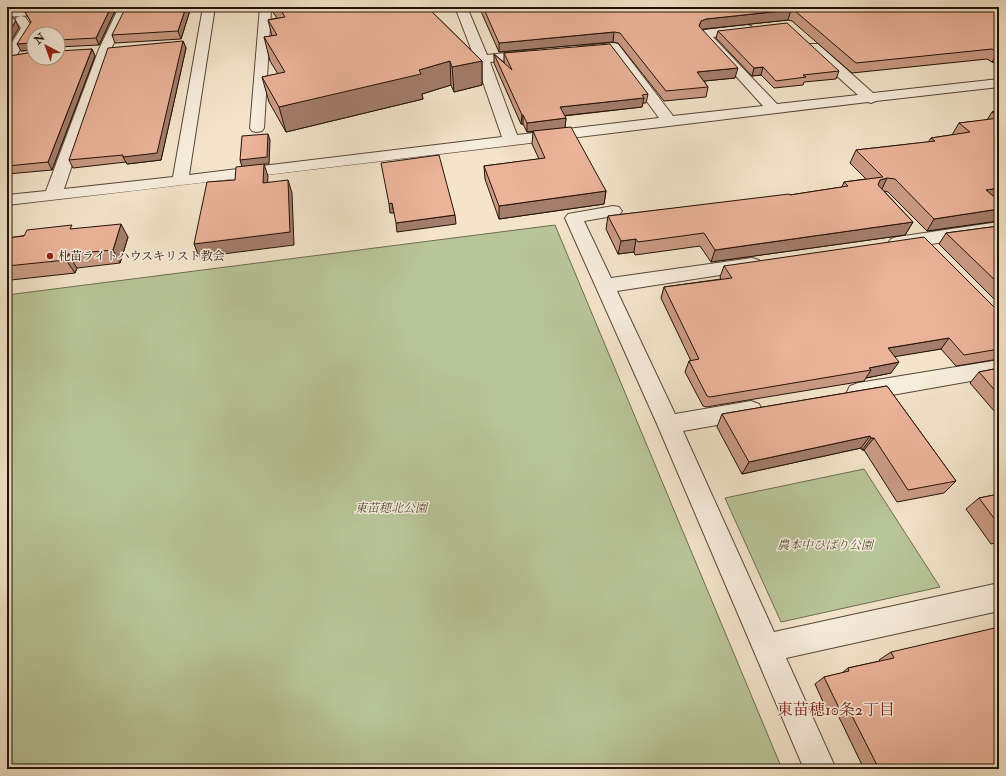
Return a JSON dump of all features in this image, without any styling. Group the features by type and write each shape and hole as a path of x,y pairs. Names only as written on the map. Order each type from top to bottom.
{"street":[{"path":"14,11 87,7"},
{"path":"53,195 105,49 125,7"},
{"path":"180,181 195,43 209,7"},
{"path":"257,128 265,8 269,7"},
{"path":"461,7 482,59 511,140"},
{"path":"12,58 27,28 14,11"},
{"path":"758,28 704,34 774,109"},
{"path":"805,41 871,98"},
{"path":"567,51 613,47 669,121"},
{"path":"89,50 120,48"},
{"path":"482,59 551,53"},
{"path":"7,200 180,181 669,121 999,83"},
{"path":"613,211 574,218 668,424 820,769"},
{"path":"906,224 936,255"},
{"path":"881,245 999,228"},
{"path":"604,286 770,262"},
{"path":"842,395 999,368"},
{"path":"668,424 771,407"},
{"path":"767,648 999,597"}],"green space":[{"name":"東苗穂北公園","path":"555,225 782,769 7,769 7,295"},
{"name":"農本中ひばり公園","path":"864,469 940,587 781,622 725,498"}],"building":[{"path":"80,7 111,7 96,38 66,40 66,26 28,26 31,22 25,12"},
{"path":"126,7 186,7 178,31 112,35"},
{"path":"279,7 427,7 482,61 452,67 450,61 419,70 421,74 279,107 262,77 285,72 264,37 277,35 268,20 285,17"},
{"path":"483,7 679,7 681,10 713,7 997,7 999,9 999,52 998,53 992,49 856,63 795,11 791,10 706,19 701,21 699,26 738,68 697,72 708,87 666,91 620,33 614,32 499,43"},
{"path":"7,13 9,13 16,21 7,34"},
{"path":"787,23 839,71 803,75 806,77 776,81 763,67 754,68 718,31"},
{"path":"26,30 26,43 17,44"},
{"path":"183,41 157,153 123,157 123,155 69,160 108,48"},
{"path":"610,44 648,94 642,95 644,98 560,107 566,118 527,123 494,54 512,70 504,53"},
{"path":"92,49 48,162 7,166 7,57 26,53 26,66 66,66 66,51"},
{"path":"999,111 999,117 992,112"},
{"path":"999,118 999,188 986,190 999,201 999,209 934,219 895,179 887,178 880,180 878,185 913,222 715,250 704,233 638,242 636,239 621,241 608,216 790,195 848,186 844,182 883,177 856,150 935,141 931,138 970,132 959,123"},
{"path":"571,127 606,191 499,206 484,166 545,158 533,131"},
{"path":"268,134 267,157 240,160 242,136"},
{"path":"439,155 455,215 396,223 392,203 389,204 381,163"},
{"path":"264,164 263,183 288,180 290,232 194,244 207,182 235,180 236,167"},
{"path":"121,224 113,250 68,254 66,260 7,266 7,238 24,236 27,230 72,225 70,229"},
{"path":"999,226 999,284 946,233"},
{"path":"924,237 999,312 999,349 964,355 949,338 888,348 899,362 869,368 871,370 710,397 707,396 689,361 699,359 664,287 732,278 724,266"},
{"path":"999,368 999,395 979,372"},
{"path":"887,386 956,481 908,490 874,438 871,438 870,436 749,462 722,414"},
{"path":"999,494 999,525 979,498"},
{"path":"999,627 999,769 879,769 847,706 839,708 824,677 849,671 848,668 894,658 891,652"}],"place":[{"name":"札苗ライトハウスキリスト教会","path":"50,256"}],"district":[{"name":"東苗穂10条2丁目","path":"836,709"}]}
